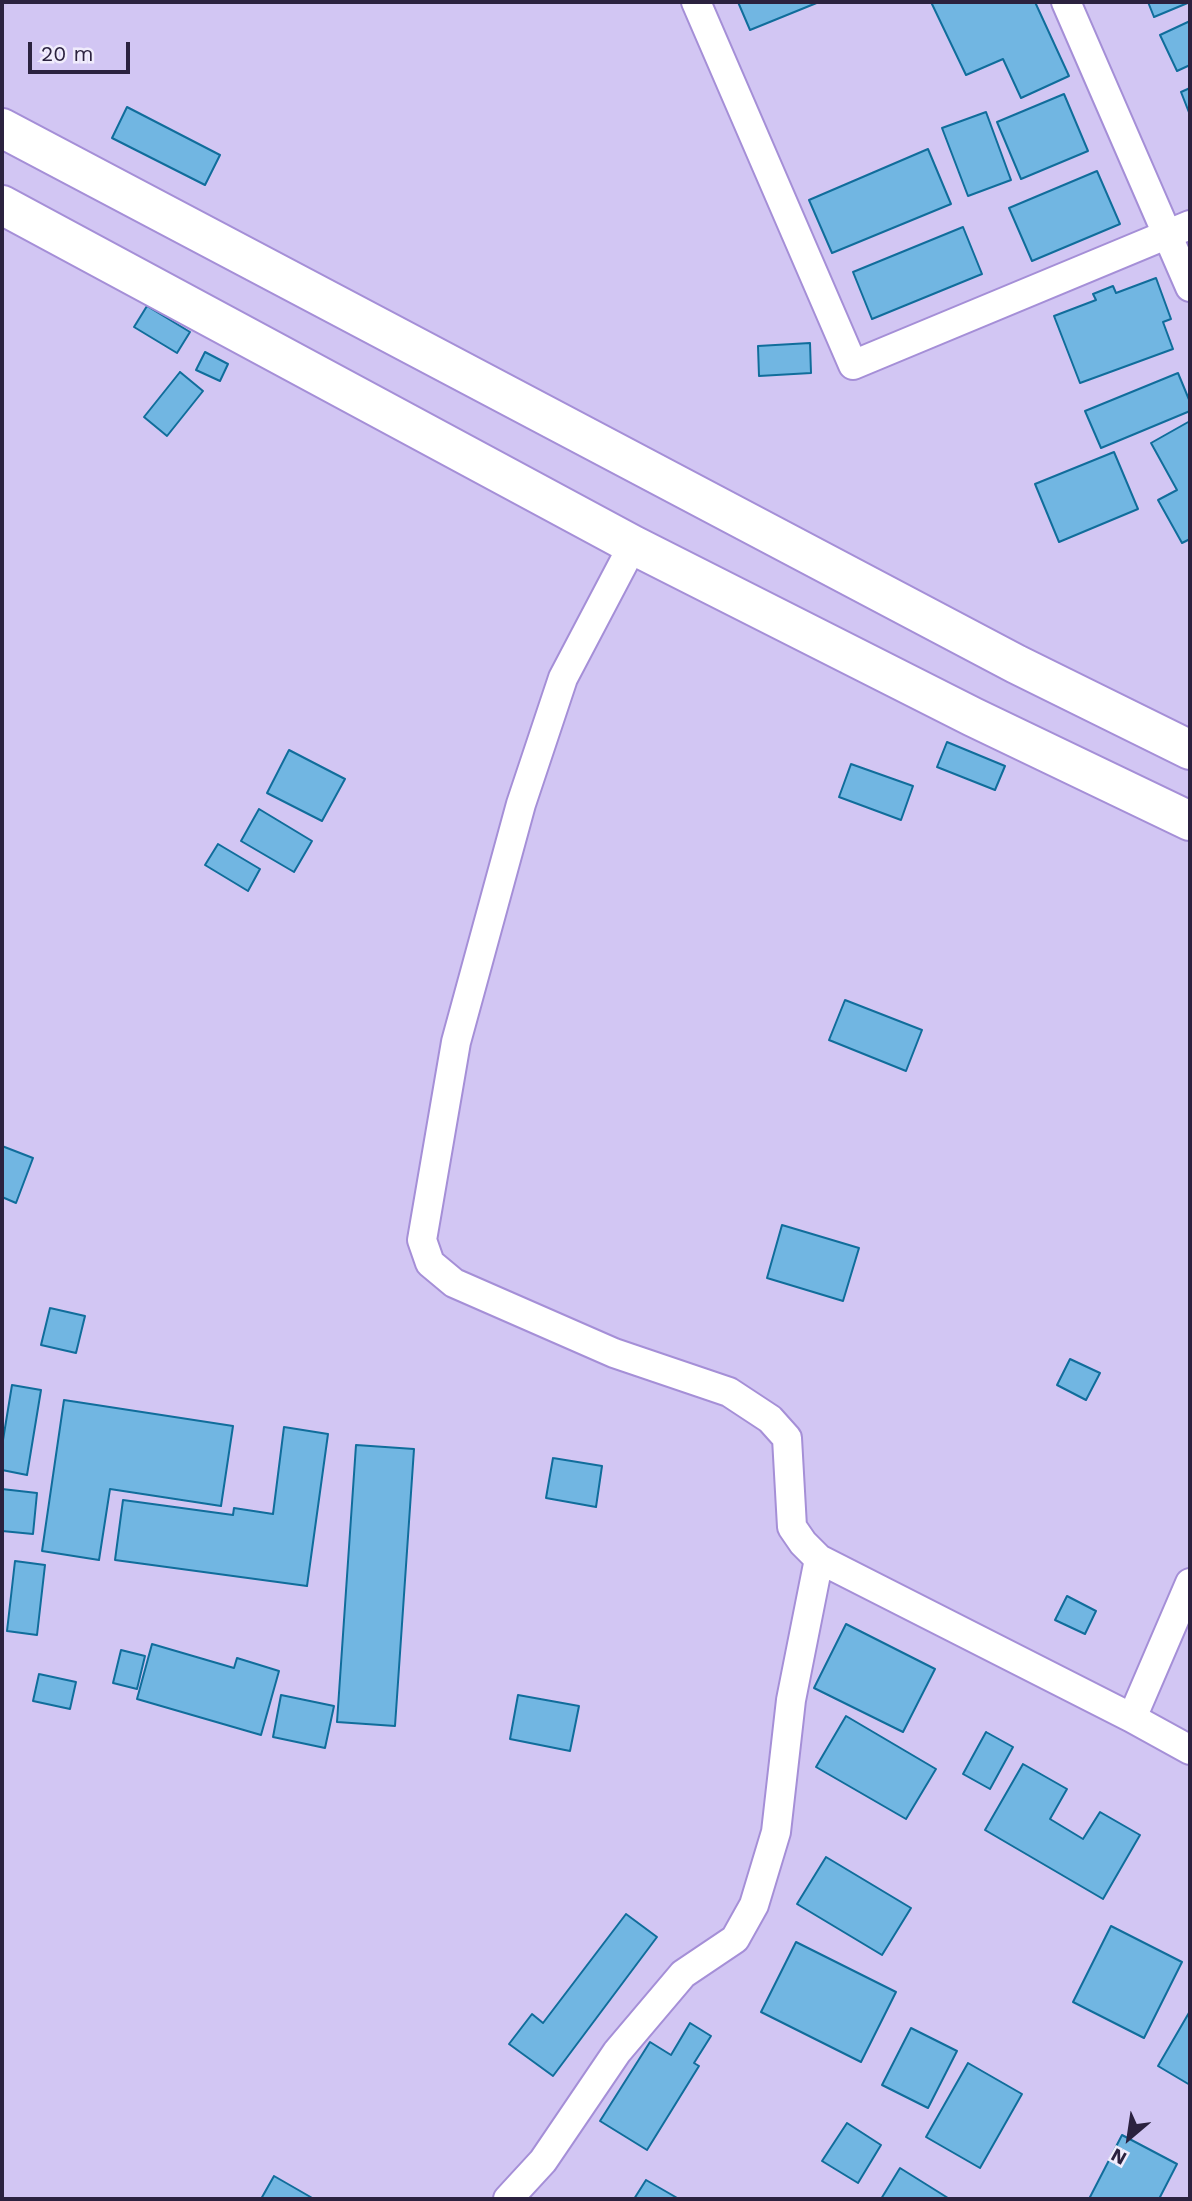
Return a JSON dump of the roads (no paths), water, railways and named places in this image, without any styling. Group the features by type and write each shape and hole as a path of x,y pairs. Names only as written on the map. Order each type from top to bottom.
{"highway":[{"path":"2,128 1016,664 1190,750"},
{"path":"2,205 633,545 973,717 1190,821"}],"street":[{"path":"696,2 853,365 1179,230"},
{"path":"1066,2 1179,230 1190,287"},
{"path":"633,545 563,678 521,804 456,1042 422,1240 429,1263 454,1283 614,1353 729,1392 770,1419 787,1438 792,1527 819,1559 1190,1750"},
{"path":"508,2199 543,2161 617,2052 683,1974 735,1939 754,1905 776,1832 791,1700 819,1559"},
{"path":"1132,1718 1190,1583"}]}
